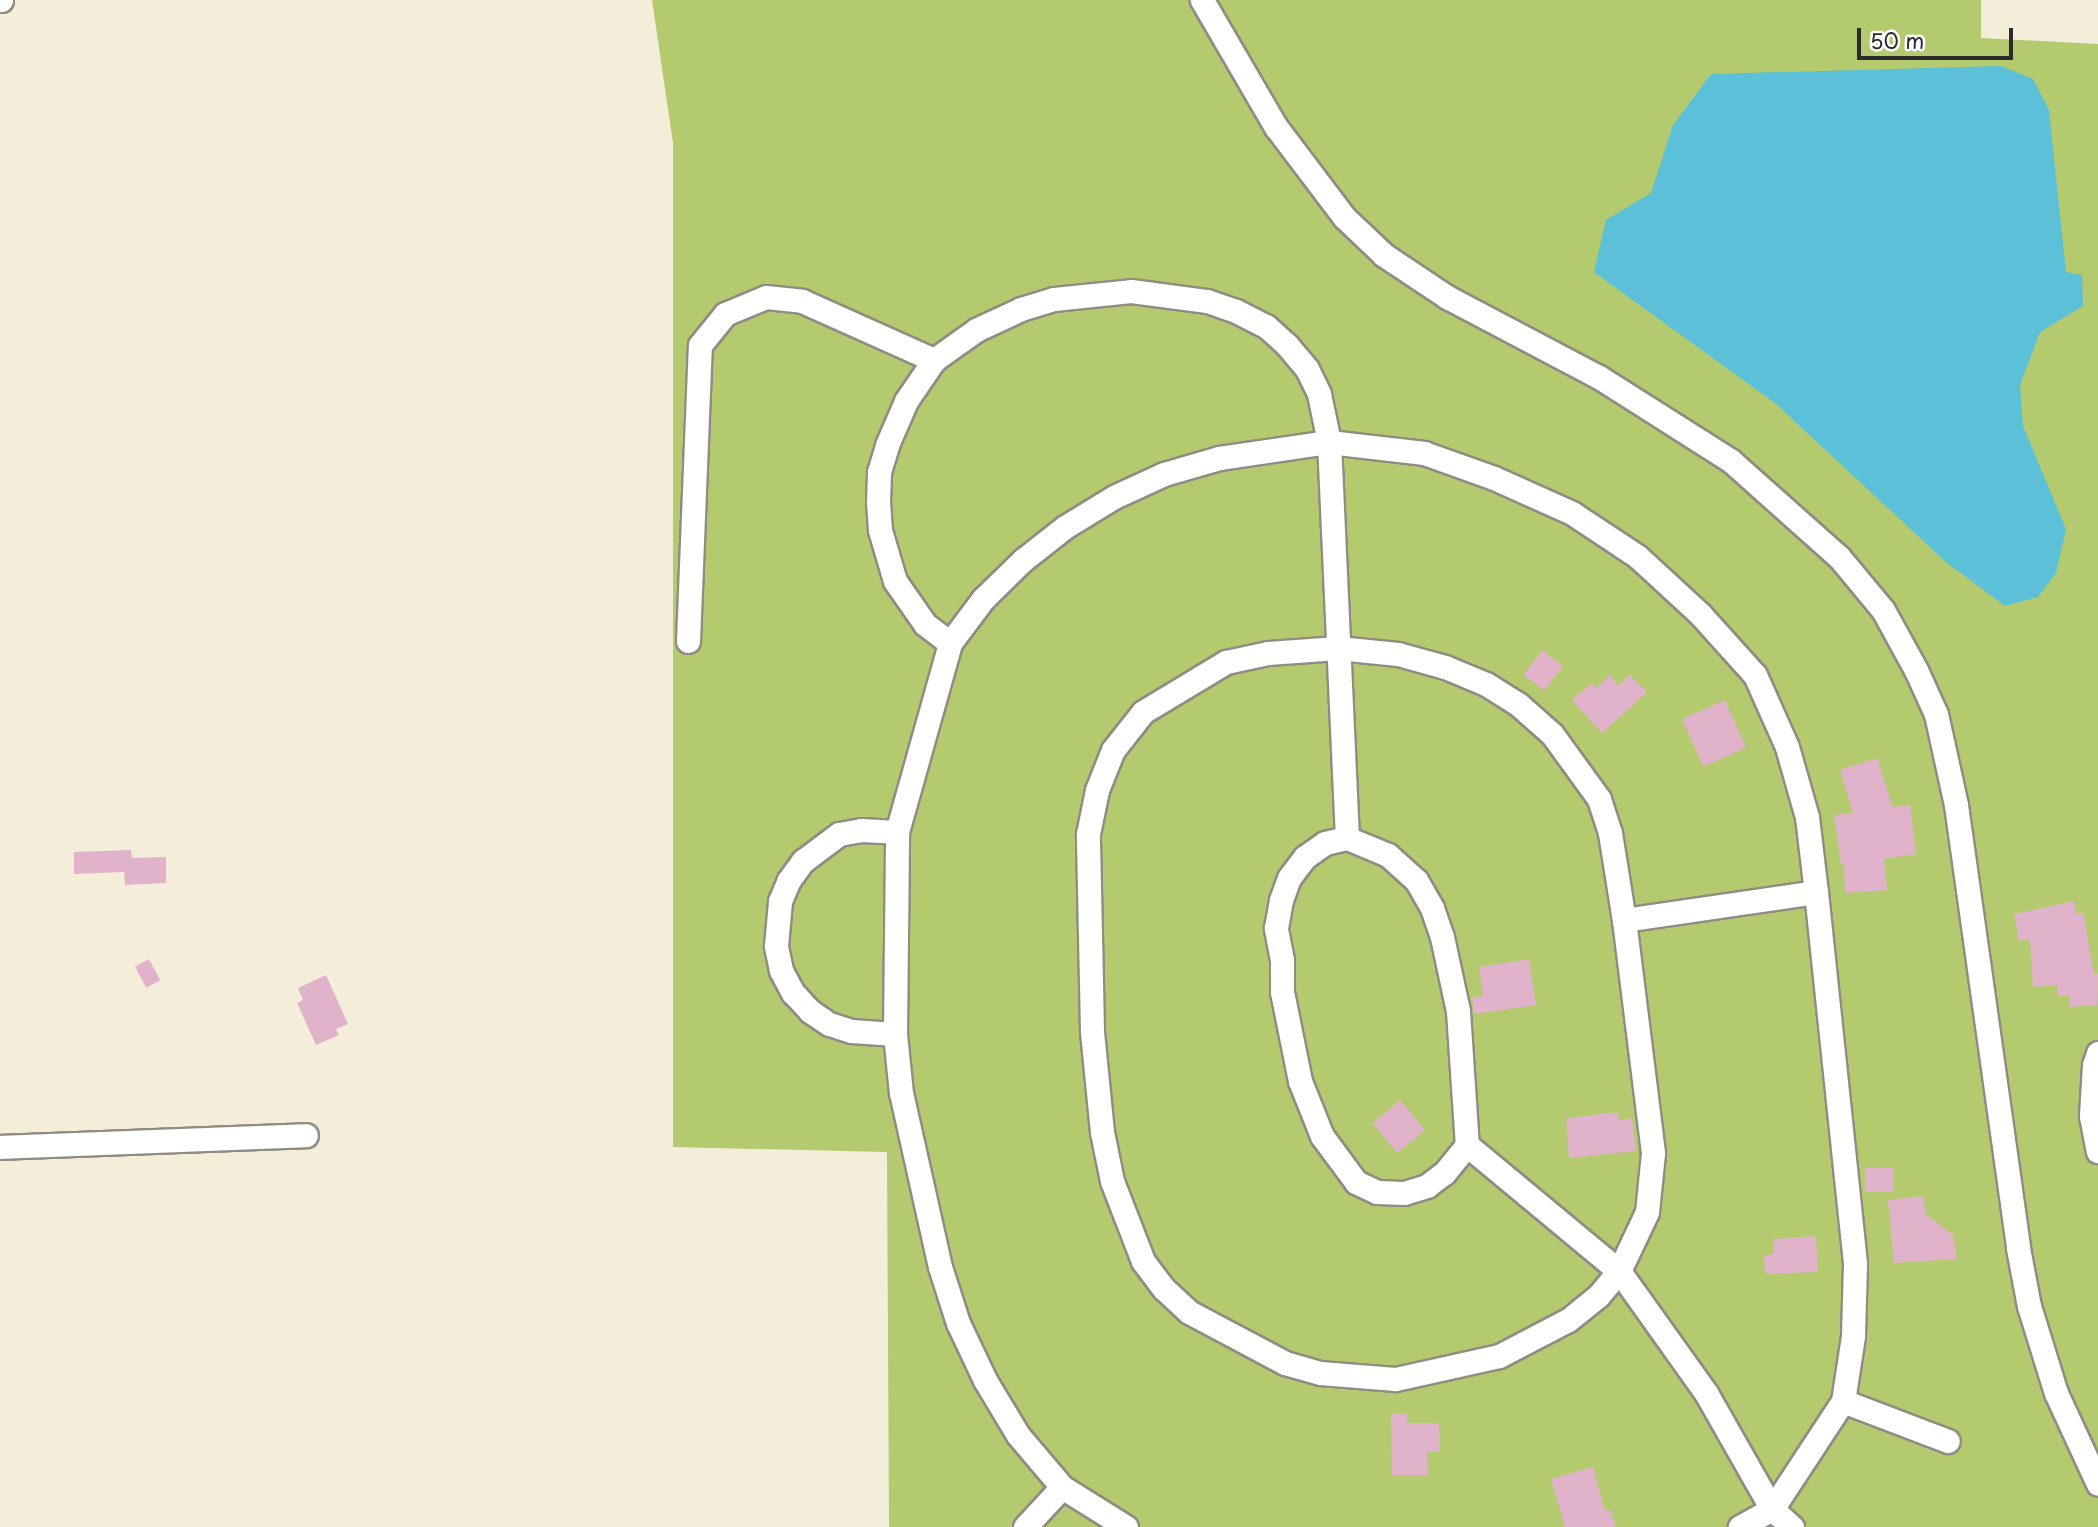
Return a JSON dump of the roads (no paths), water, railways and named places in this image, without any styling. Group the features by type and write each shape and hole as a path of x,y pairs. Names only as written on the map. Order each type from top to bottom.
{"street":[{"path":"1202,0 1276,127 1344,217 1384,255 1447,297 1599,377 1730,460 1839,557 1882,611 1916,670 1936,714 1956,805 2018,1248 2029,1306 2056,1393 2098,1484"},
{"path":"950,643 925,624 895,581 880,530 878,502 879,472 887,445 906,401 934,360 976,330 1021,309 1054,299 1131,291 1207,301 1266,326 1307,369 1320,394 1329,442 1347,838"},
{"path":"688,641 700,345 725,314 766,297 802,301 934,360"},
{"path":"1126,1527 1062,1487 1018,1435 985,1380 958,1323 940,1266 901,1093 895,1034 897,832 950,643 984,599 1023,560 1065,527 1114,497 1164,474 1219,458 1329,442 1424,453 1494,478 1572,513 1646,564 1700,614 1755,675 1787,747 1807,817 1816,892 1855,1264 1853,1336 1843,1401 1772,1509 1740,1527"},
{"path":"1338,648 1398,654 1446,667 1486,684 1518,704 1552,734 1599,799 1610,833 1624,920 1653,1153 1647,1212 1619,1271 1598,1296 1568,1320 1499,1356 1395,1379 1320,1373 1285,1363 1254,1349 1189,1312 1164,1289 1143,1261 1129,1231 1112,1181 1102,1132 1092,1031 1088,834 1097,789 1113,750 1143,712 1226,662 1268,653 1338,648"},
{"path":"895,1034 851,1031 830,1024 810,1011 793,993 780,970 776,946 780,901 789,880 803,861 839,834 861,830 897,832"},
{"path":"1347,838 1367,844 1402,866 1416,880 1432,908 1442,937 1458,1011 1467,1145 1457,1160 1427,1186 1404,1193 1377,1192 1356,1182 1322,1136 1300,1081 1282,992 1283,960 1276,928 1281,900 1289,878 1305,857 1325,843 1347,838"},
{"path":"1624,920 1816,892"},
{"path":"2098,1053 2094,1065 2091,1116 2098,1151"},
{"path":"0,1147 306,1135"},
{"path":"1467,1145 1619,1271 1706,1393 1772,1509 1792,1527"},
{"path":"1843,1401 1948,1441"},
{"path":"1025,1527 1062,1487"}],"water":[{"path":"2001,66 2033,79 2049,110 2066,272 2082,275 2083,306 2040,332 2020,385 2023,426 2066,529 2056,573 2038,597 2005,606 1946,562 1775,403 1594,272 1606,220 1651,193 1673,125 1711,74"}]}
